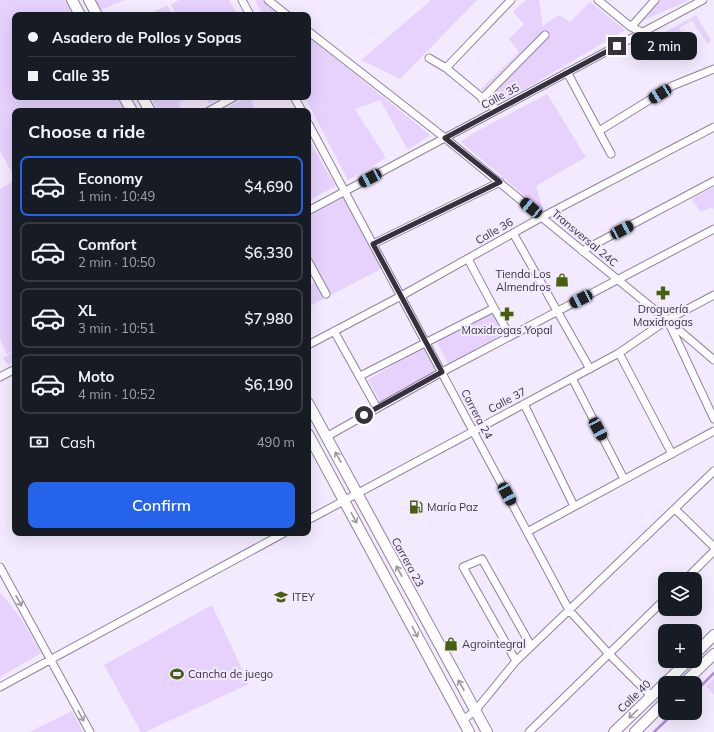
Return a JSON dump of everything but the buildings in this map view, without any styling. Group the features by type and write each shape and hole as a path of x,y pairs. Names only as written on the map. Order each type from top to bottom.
{"street":[{"path":"72,0 78,12"},
{"path":"89,0 95,12"},
{"path":"242,0 248,12"},
{"path":"268,0 283,12"},
{"path":"446,68 511,0"},
{"path":"631,27 655,0"},
{"name":"Calle 35","path":"311,209 703,0"},
{"path":"600,1 631,27 642,32"},
{"name":"Transversal 24C","path":"311,33 542,216 714,360"},
{"path":"482,98 545,35"},
{"path":"429,58 446,68 497,110"},
{"path":"599,131 672,86 714,69"},
{"path":"567,72 611,154"},
{"path":"214,108 229,100"},
{"name":"Calle 36","path":"311,342 401,296 542,216 714,127"},
{"name":"Carrera 24","path":"311,129 569,610 609,654 651,696"},
{"path":"582,251 714,181"},
{"path":"373,244 500,182"},
{"path":"326,437 442,372 714,229"},
{"path":"513,233 590,369"},
{"path":"468,259 510,336"},
{"path":"311,266 326,294"},
{"name":"Calle 37","path":"311,518 619,353 667,320 714,295"},
{"path":"360,376 494,308"},
{"path":"667,320 714,419"},
{"path":"334,331 377,408"},
{"path":"619,353 672,454"},
{"path":"0,377 12,371"},
{"path":"572,378 624,479"},
{"path":"524,404 574,506"},
{"name":"Carrera 23","path":"311,409 487,732"},
{"path":"527,532 714,431"},
{"path":"311,440 469,732"},
{"path":"463,720 475,711 531,646 714,471"},
{"path":"675,509 714,547"},
{"path":"0,687 278,536"},
{"path":"693,572 714,551"},
{"path":"516,662 463,567 482,559 531,646"},
{"path":"0,567 90,732"},
{"path":"529,732 658,606"},
{"path":"702,647 714,635"},
{"path":"691,676 714,654"},
{"name":"Calle 40","path":"614,732 681,668"},
{"path":"635,732 658,709"}],"shaded area":[{"path":"0,0 65,0 71,12 12,12 12,100 120,100 124,108 12,108 12,173 0,151"},
{"path":"95,0 125,0 100,10"},
{"path":"179,0 229,0 236,12 174,12 171,5"},
{"path":"255,0 264,0 278,12 261,12"},
{"path":"431,0 477,0 400,79 361,60"},
{"path":"526,0 539,0 543,26 559,15 570,22 590,2 625,30 498,105 481,89 519,52 509,39 524,24 513,12"},
{"path":"658,0 690,0 637,23"},
{"path":"167,5 171,12 153,12"},
{"path":"696,15 711,40 708,44 692,21 679,28 693,51 685,56 675,42 663,48 656,37"},
{"path":"311,38 430,135 408,150 380,100 355,109 386,158 348,180 307,100 311,100"},
{"path":"547,94 586,157 536,186 544,212 461,142 470,135"},
{"path":"152,100 184,100 179,103 181,108 156,108"},
{"path":"207,100 217,100 209,104"},
{"path":"241,100 251,100 254,108 226,108"},
{"path":"311,144 336,186 311,199"},
{"path":"12,182 12,351 7,354 0,340 0,189"},
{"path":"714,187 714,210 712,207 701,212 691,199"},
{"path":"344,197 383,268 311,305 311,285 316,281 311,274 311,215"},
{"path":"495,311 508,335 449,366 437,342"},
{"path":"424,347 438,372 382,404 368,380"},
{"path":"12,353 12,363 8,365 3,358"},
{"path":"0,592 22,620 41,653 0,677"},
{"name":"Cancha de juego","path":"212,605 249,684 145,732 141,732 104,665"},
{"path":"714,678 714,695 706,686"},
{"path":"72,711 83,732 29,732"}],"waterway":[{"path":"702,685 714,673"},
{"path":"654,732 667,720"}],"place":[{"name":"Tienda Los Almendros","path":"562,280"},
{"name":"Droguería Maxidrogas","path":"663,293"},
{"name":"Maxidrogas Yopal","path":"507,314"},
{"name":"María Paz","path":"416,507"},
{"name":"ITEY","path":"281,597"},
{"name":"Agrointegral","path":"451,644"},
{"name":"Cancha de juego","path":"177,674"}],"route":[{"path":"364,415 442,372 373,244 500,182 445,138 617,46"}]}
